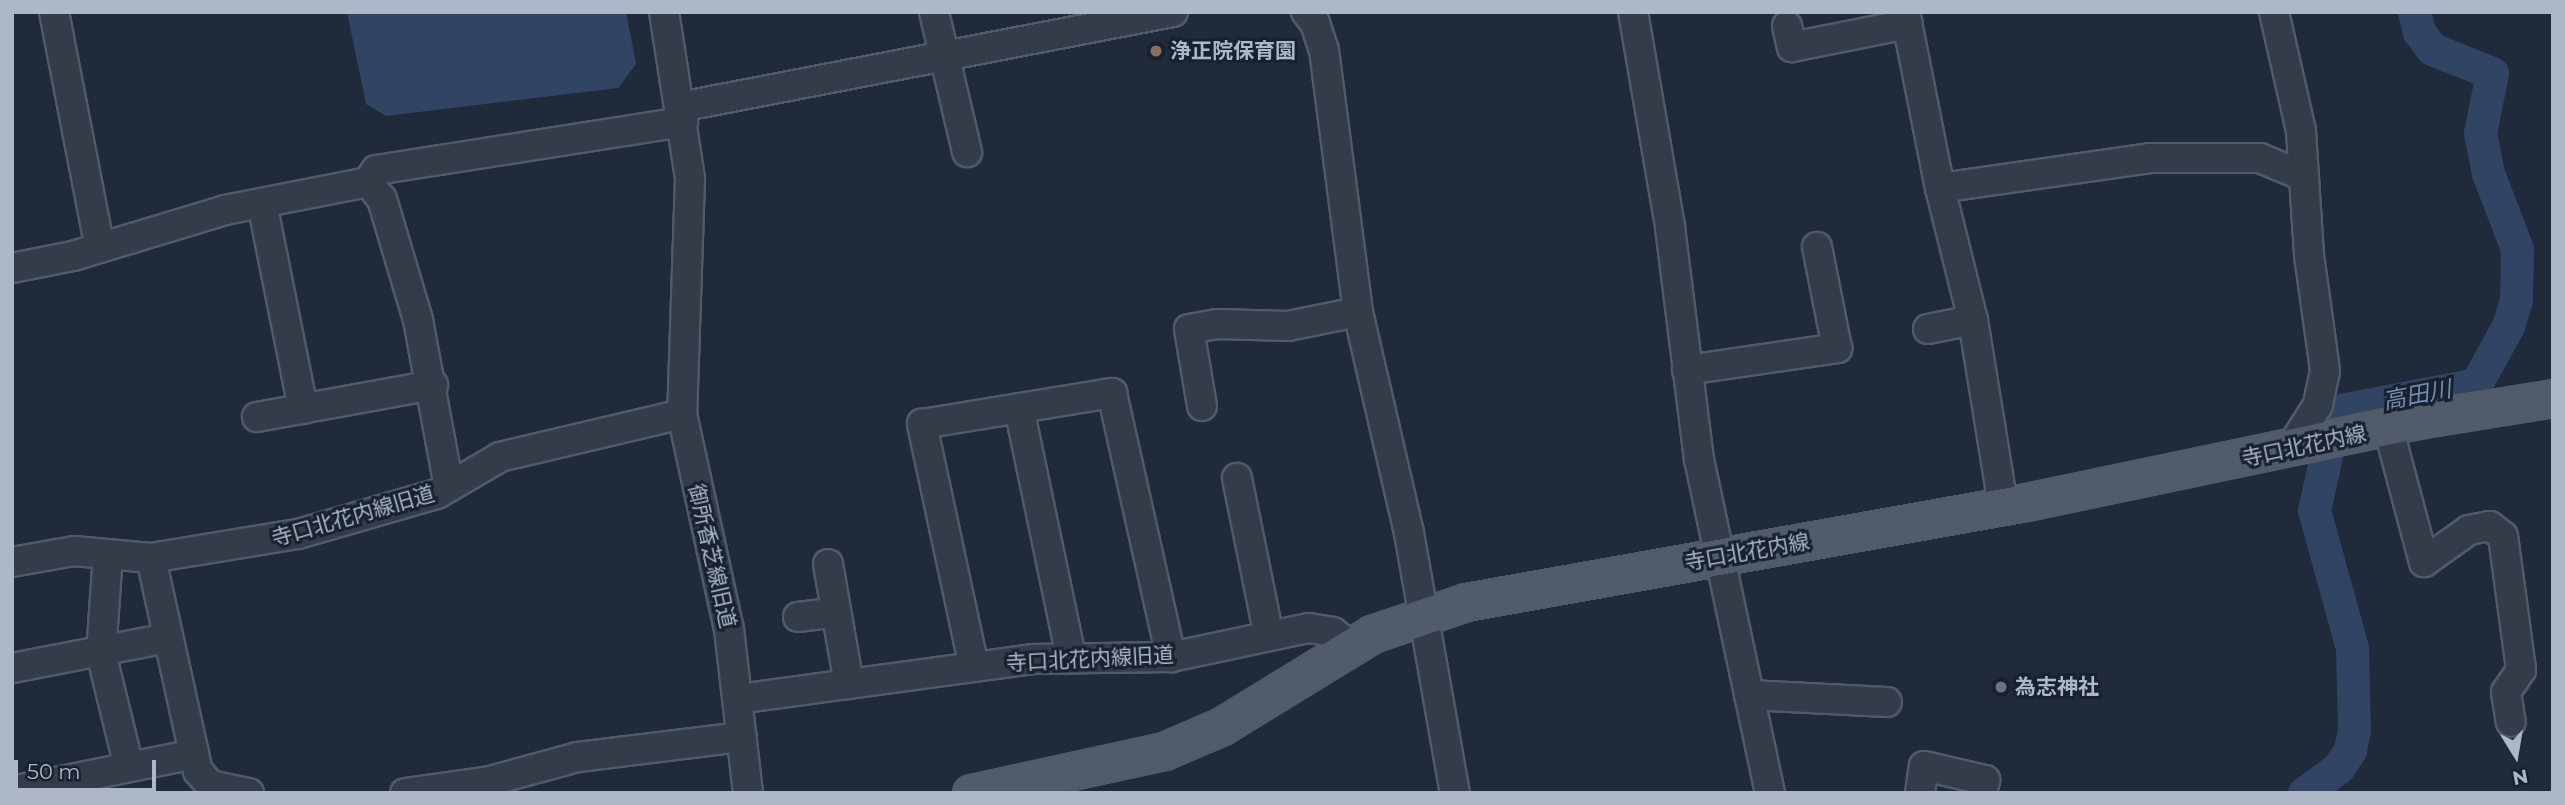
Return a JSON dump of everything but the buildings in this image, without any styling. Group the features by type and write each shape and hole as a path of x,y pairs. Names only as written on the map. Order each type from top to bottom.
{"main road":[{"name":"寺口北花内線","path":"971,793 1125,762 1192,740 1351,646 1423,614 2003,505 2316,444 2388,427 2553,398"}],"street":[{"path":"54,12 100,248"},
{"path":"664,12 681,115"},
{"path":"934,12 967,152"},
{"path":"12,268 100,248 202,216 368,182 376,170 681,115 945,55 1173,12"},
{"path":"1633,12 1670,227 1687,370 1719,557 1770,793"},
{"path":"2274,12 2296,102 2325,387 2316,444"},
{"path":"1310,13 1324,50 1358,312 1409,533 1455,793"},
{"path":"1787,26 1792,47 1906,18 1940,188 1973,320 2003,505"},
{"name":"御所香芝線旧道","path":"681,115 691,207 682,414 729,629 748,793"},
{"path":"1940,188 2150,158 2260,158 2303,176"},
{"path":"368,182 382,199 433,385 449,487"},
{"path":"262,203 303,409"},
{"path":"1687,370 1837,348 1817,247"},
{"path":"1202,406 1189,328 1217,324 1288,326 1358,312"},
{"path":"1928,329 1973,320"},
{"path":"257,417 433,385"},
{"path":"974,667 922,424 1112,393 1171,657"},
{"path":"1019,408 1070,657"},
{"name":"寺口北花内線旧道","path":"12,562 74,551 151,558 298,534 449,487 500,457 682,414"},
{"path":"2388,427 2424,562 2469,530 2490,526 2502,536 2521,670 2506,692 2511,722"},
{"path":"1237,478 1269,636"},
{"path":"108,554 101,653 129,767"},
{"path":"151,558 194,754 202,779 211,785 249,793"},
{"path":"828,564 849,684"},
{"path":"798,617 836,612"},
{"name":"寺口北花内線旧道","path":"738,699 974,667 1070,657 1171,657 1269,636 1322,628 1351,646"},
{"path":"12,668 168,638"},
{"path":"1749,695 1887,702"},
{"path":"405,793 489,781 578,757 741,737"},
{"path":"12,791 194,754"},
{"path":"1920,793 1924,766 1984,780 1982,793"}],"water":[{"path":"347,12 626,12 636,64 618,88 386,116 366,104"}],"waterway":[{"name":"高田川","path":"2304,793 2338,768 2350,750 2354,730 2352,648 2314,510 2336,411 2476,384 2508,326 2516,300 2517,249 2488,173 2480,133 2492,73 2432,49 2419,32 2414,12"}],"place":[{"name":"浄正院保育園","path":"1156,51"},
{"name":"為志神社","path":"2001,687"}]}
